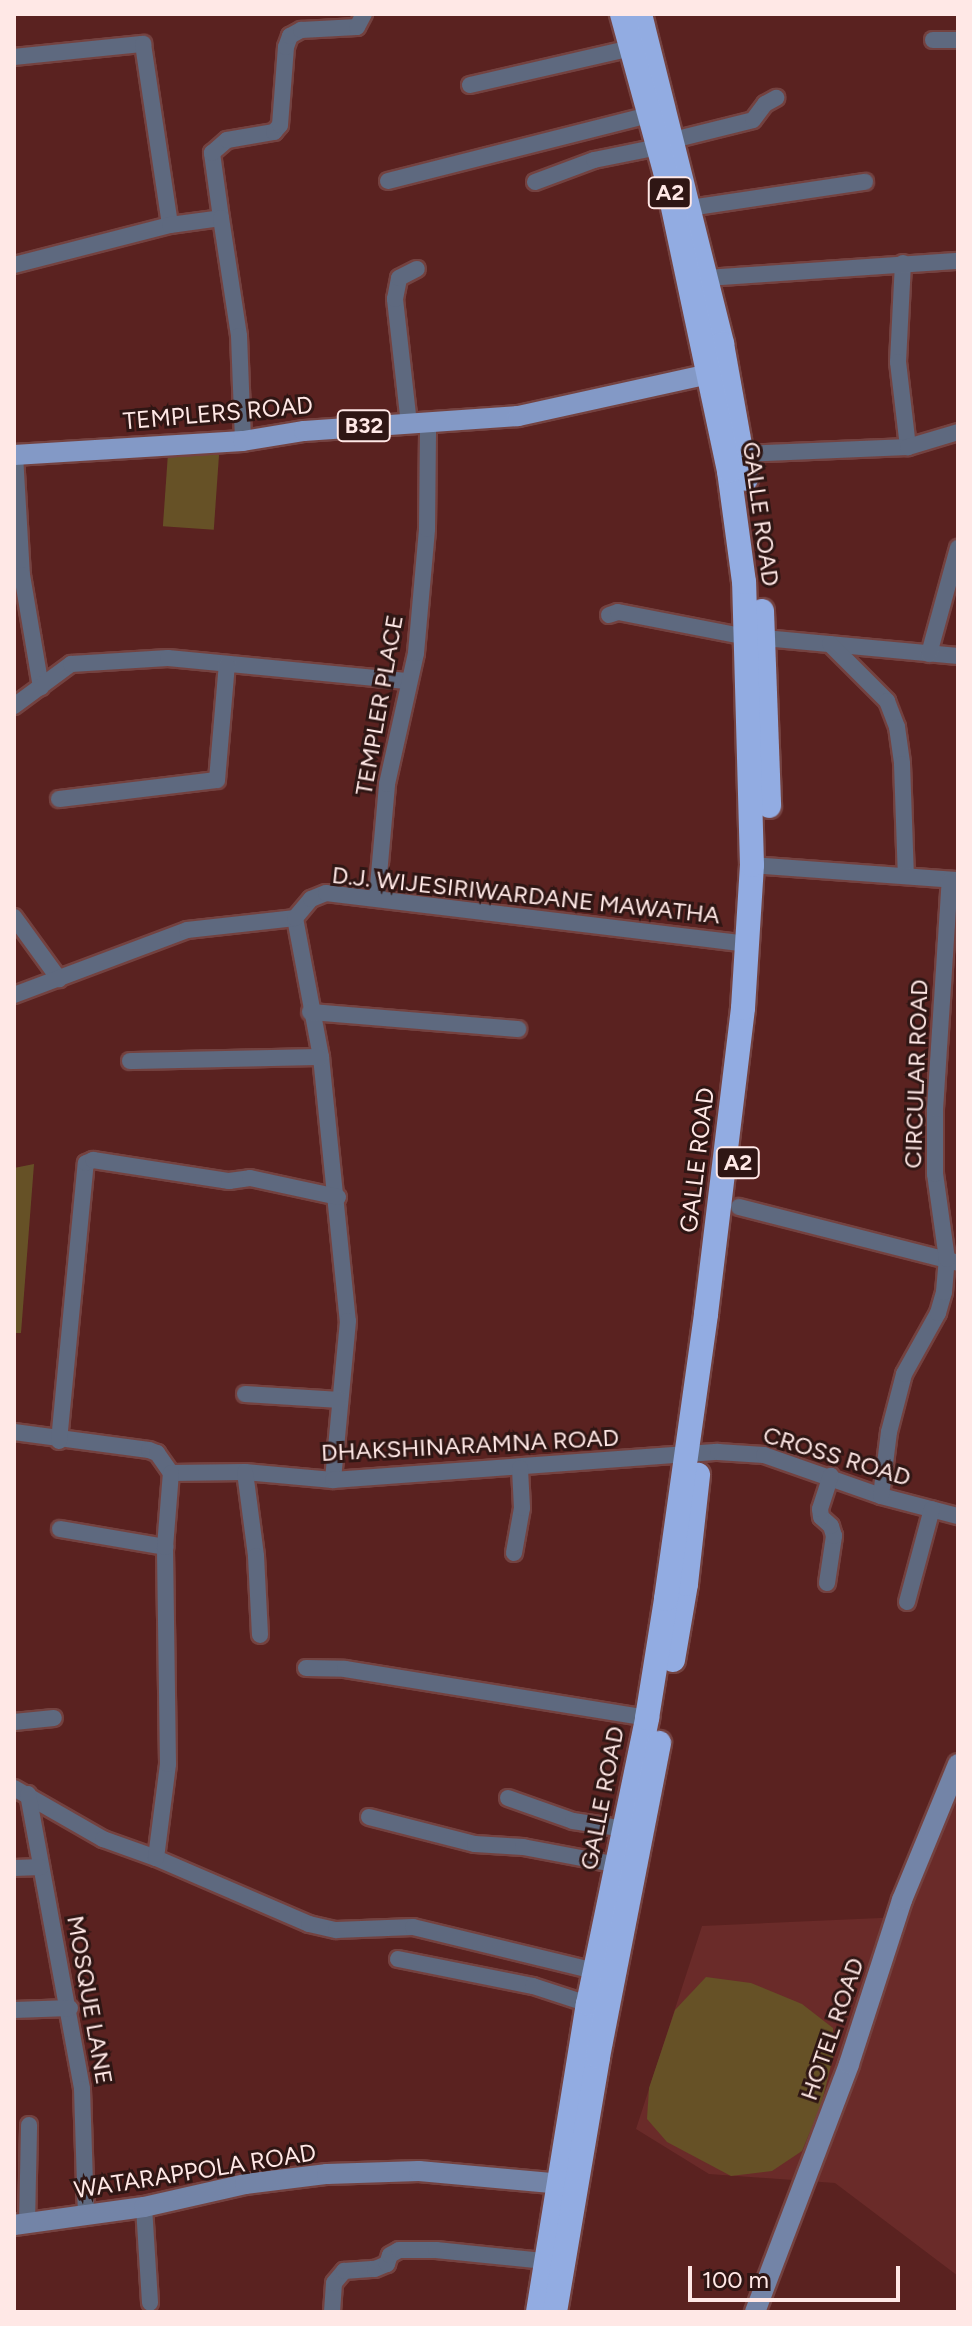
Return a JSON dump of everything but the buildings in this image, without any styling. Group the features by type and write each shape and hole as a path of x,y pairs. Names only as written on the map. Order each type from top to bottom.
{"highway":[{"name":"GALLE ROAD","path":"622,14 649,115 666,144 690,208 707,278 744,582 755,638"},
{"name":"GALLE ROAD","path":"555,2312 566,2184 588,2004 605,1974 618,1865 647,1718 692,1455 758,1002 760,866 755,638 742,454 719,372 666,144 640,14"},
{"name":"GALLE ROAD","path":"538,2312 545,2261 566,2184 605,1974 686,1584 692,1455 706,1314 748,944 760,866"}],"main road":[{"name":"TEMPLERS ROAD","path":"15,455 243,441 304,431 518,416 719,372"}],"street":[{"path":"243,441 239,336 212,153 227,140 274,132 280,125 286,47 290,36 301,30 357,27 364,14"},
{"path":"933,40 958,40"},
{"path":"14,57 143,44 170,225"},
{"path":"470,85 631,48"},
{"path":"535,182 594,160 753,120 765,104 776,98"},
{"path":"388,181 649,115"},
{"path":"690,208 865,182"},
{"path":"14,265 170,225 221,218"},
{"path":"707,278 958,261"},
{"path":"903,263 898,362 908,447"},
{"name":"TEMPLER PLACE","path":"377,897 387,784 416,653 427,529 418,425 395,299 399,278 417,269"},
{"path":"742,454 908,447 958,432"},
{"path":"15,455 22,575 41,687"},
{"path":"929,654 958,548"},
{"path":"609,615 618,612 755,638 958,656"},
{"path":"830,644 887,701 897,727 902,764 906,876"},
{"path":"14,706 71,664 168,658 409,681"},
{"path":"59,799 217,780 227,664"},
{"path":"760,866 954,880"},
{"name":"CIRCULAR ROAD","path":"881,1496 882,1468 896,1400 904,1374 938,1313 952,1261 935,1174 935,1109 954,880"},
{"name":"D.J. WIJESIRIWARDANE MAWATHA","path":"295,918 311,899 326,893 748,944"},
{"path":"14,917 59,979"},
{"path":"14,995 187,930 295,918 310,1012 321,1057 338,1197 348,1321 333,1480"},
{"path":"310,1012 518,1029"},
{"path":"130,1061 321,1057"},
{"path":"59,1441 86,1163 93,1160 229,1181 250,1178 338,1197"},
{"path":"739,1207 952,1261"},
{"path":"245,1394 340,1400"},
{"path":"14,1432 59,1441 149,1450 157,1453 171,1473 165,1547 168,1764 156,1858"},
{"name":"DHAKSHINARAMNA ROAD","path":"171,1473 245,1472 333,1480 692,1455"},
{"name":"CROSS ROAD","path":"692,1455 764,1455 881,1496 958,1516"},
{"path":"514,1553 522,1508 520,1468"},
{"path":"245,1472 256,1556 260,1635"},
{"path":"827,1583 834,1536 831,1526 821,1517 820,1509 831,1476"},
{"path":"907,1602 932,1509"},
{"path":"60,1529 165,1547"},
{"path":"306,1668 345,1669 647,1718"},
{"path":"14,1722 54,1718"},
{"name":"HOTEL ROAD","path":"755,2312 849,2064 902,1900 958,1764"},
{"path":"21,1791 103,1839 156,1858 309,1924 336,1930 413,1927 605,1974"},
{"name":"MOSQUE LANE","path":"21,1791 41,1867 70,2008 82,2089 86,2215"},
{"path":"508,1798 573,1821 625,1829"},
{"path":"369,1817 475,1844 523,1847 618,1865"},
{"path":"14,1868 41,1867"},
{"path":"398,1959 533,1986 588,2004"},
{"path":"14,2010 70,2008"},
{"path":"20,2224 29,2125"},
{"name":"WATARAPPOLA ROAD","path":"20,2224 144,2207 245,2184 327,2174 419,2171 566,2184"},
{"path":"144,2207 150,2303"},
{"path":"332,2312 334,2283 344,2271 375,2269 387,2264 390,2255 399,2250 436,2250 545,2261"}],"shaded area":[{"path":"168,451 219,455 214,530 163,526"},
{"path":"34,1164 21,1333 14,1333 14,1168"},
{"path":"958,1783 958,2276 835,2183 709,2174 636,2129 702,1926 903,1917"},
{"path":"706,1977 751,1983 802,2004 833,2028 833,2057 821,2106 802,2151 772,2171 731,2176 667,2142 647,2119 649,2088 675,2010"}]}
